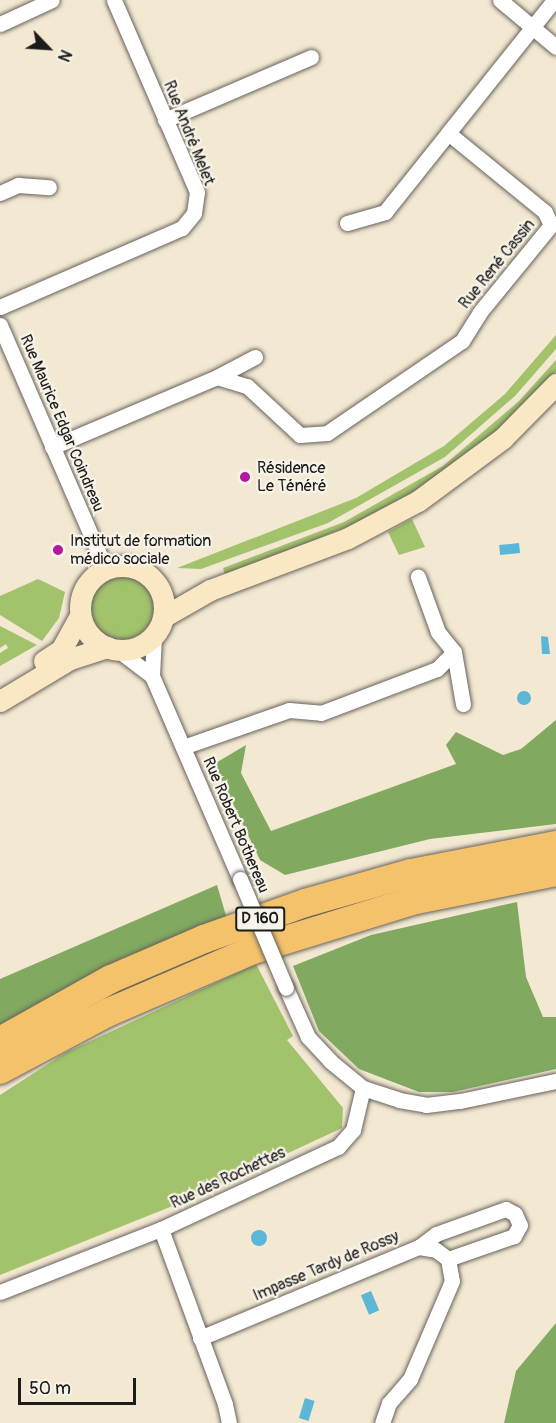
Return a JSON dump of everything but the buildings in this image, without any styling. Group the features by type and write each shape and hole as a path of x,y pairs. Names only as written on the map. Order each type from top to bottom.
{"highway":[{"name":"D 160","path":"0,1041 111,979 204,939 293,906 411,873 556,845"},
{"name":"D 160","path":"0,1070 109,1012 253,950 416,900 556,872"}],"main road":[{"path":"0,702 70,659 113,649 131,649 210,590 348,538 418,501 503,438 556,384"},
{"path":"0,687 61,650 81,616 84,588 105,568 139,568 157,584 164,599 159,627"},
{"path":"157,584 210,590"},
{"path":"81,616 90,635 113,649"}],"street":[{"path":"0,24 52,0"},
{"name":"Rue André Melet","path":"0,307 182,228 194,213 197,192 114,0"},
{"path":"500,0 556,47"},
{"path":"347,223 385,212 554,0"},
{"path":"165,120 311,57"},
{"name":"Rue René Cassin","path":"217,377 247,386 300,435 327,433 462,341 480,312 551,225 545,212 448,133"},
{"path":"0,193 18,185 49,187"},
{"name":"Rue Maurice Edgar Coindreau","path":"0,325 105,568"},
{"path":"52,447 217,377 255,357"},
{"path":"418,577 438,632 454,652 463,704"},
{"name":"Rue Robert Bothereau","path":"159,627 152,676 286,988 308,1037 330,1061 363,1088"},
{"name":"Rue Robert Bothereau","path":"113,649 152,676"},
{"path":"183,747 289,710 321,713 437,669 454,652"},
{"path":"363,1088 426,1105 556,1081"},
{"name":"Rue des Rochettes","path":"228,1423 161,1229 338,1147 352,1130 363,1088"},
{"path":"382,1423 389,1403 410,1379 447,1295 452,1269 448,1258 514,1236 520,1225 515,1214 506,1209 436,1234 419,1247"},
{"path":"0,1292 161,1229"},
{"name":"Impasse Tardy de Rossy","path":"200,1338 419,1247 436,1250 448,1258"}],"green space":[{"path":"556,335 556,349 515,396 445,457 328,523 201,569 177,568 356,498 444,446 505,394"},
{"path":"556,360 556,371 500,430 412,495 365,520 225,575 223,568 344,522 443,466 519,401"},
{"path":"412,519 425,547 399,555 388,532"},
{"path":"114,574 128,574 140,579 149,588 154,607 152,620 145,631 128,640 114,640 102,635 93,626 88,614 88,600 93,588 102,579"},
{"path":"38,579 65,592 59,618 42,641 0,615 0,596"},
{"path":"0,626 37,645 0,666 0,653 8,648 6,644 0,648"},
{"path":"556,720 556,824 430,839 285,875 260,860 214,764 246,745 241,773 271,831 456,764 446,745 456,732 503,755 521,749"},
{"path":"217,885 227,919 0,1026 0,979"},
{"path":"517,902 526,977 543,1017 556,1017 556,1069 453,1092 419,1092 359,1069 319,1031 293,966 371,935"},
{"path":"256,964 293,1036 287,1040 343,1108 342,1128 185,1201 0,1275 0,1095 65,1053"},
{"path":"556,1323 556,1423 504,1423 516,1371"}],"water":[{"path":"519,543 520,553 500,555 499,545"},
{"path":"541,636 548,637 550,654 542,654"},
{"path":"524,691 529,693 531,698 529,703 524,705 519,703 517,698 519,693"},
{"path":"259,1230 265,1232 267,1238 265,1244 259,1246 253,1244 251,1238 253,1232"},
{"path":"371,1291 379,1310 369,1315 361,1295"},
{"path":"305,1398 315,1401 308,1421 299,1418"}],"place":[{"name":"Résidence Le Ténéré","path":"245,477"},
{"name":"Institut de formation médico sociale","path":"58,550"}]}
